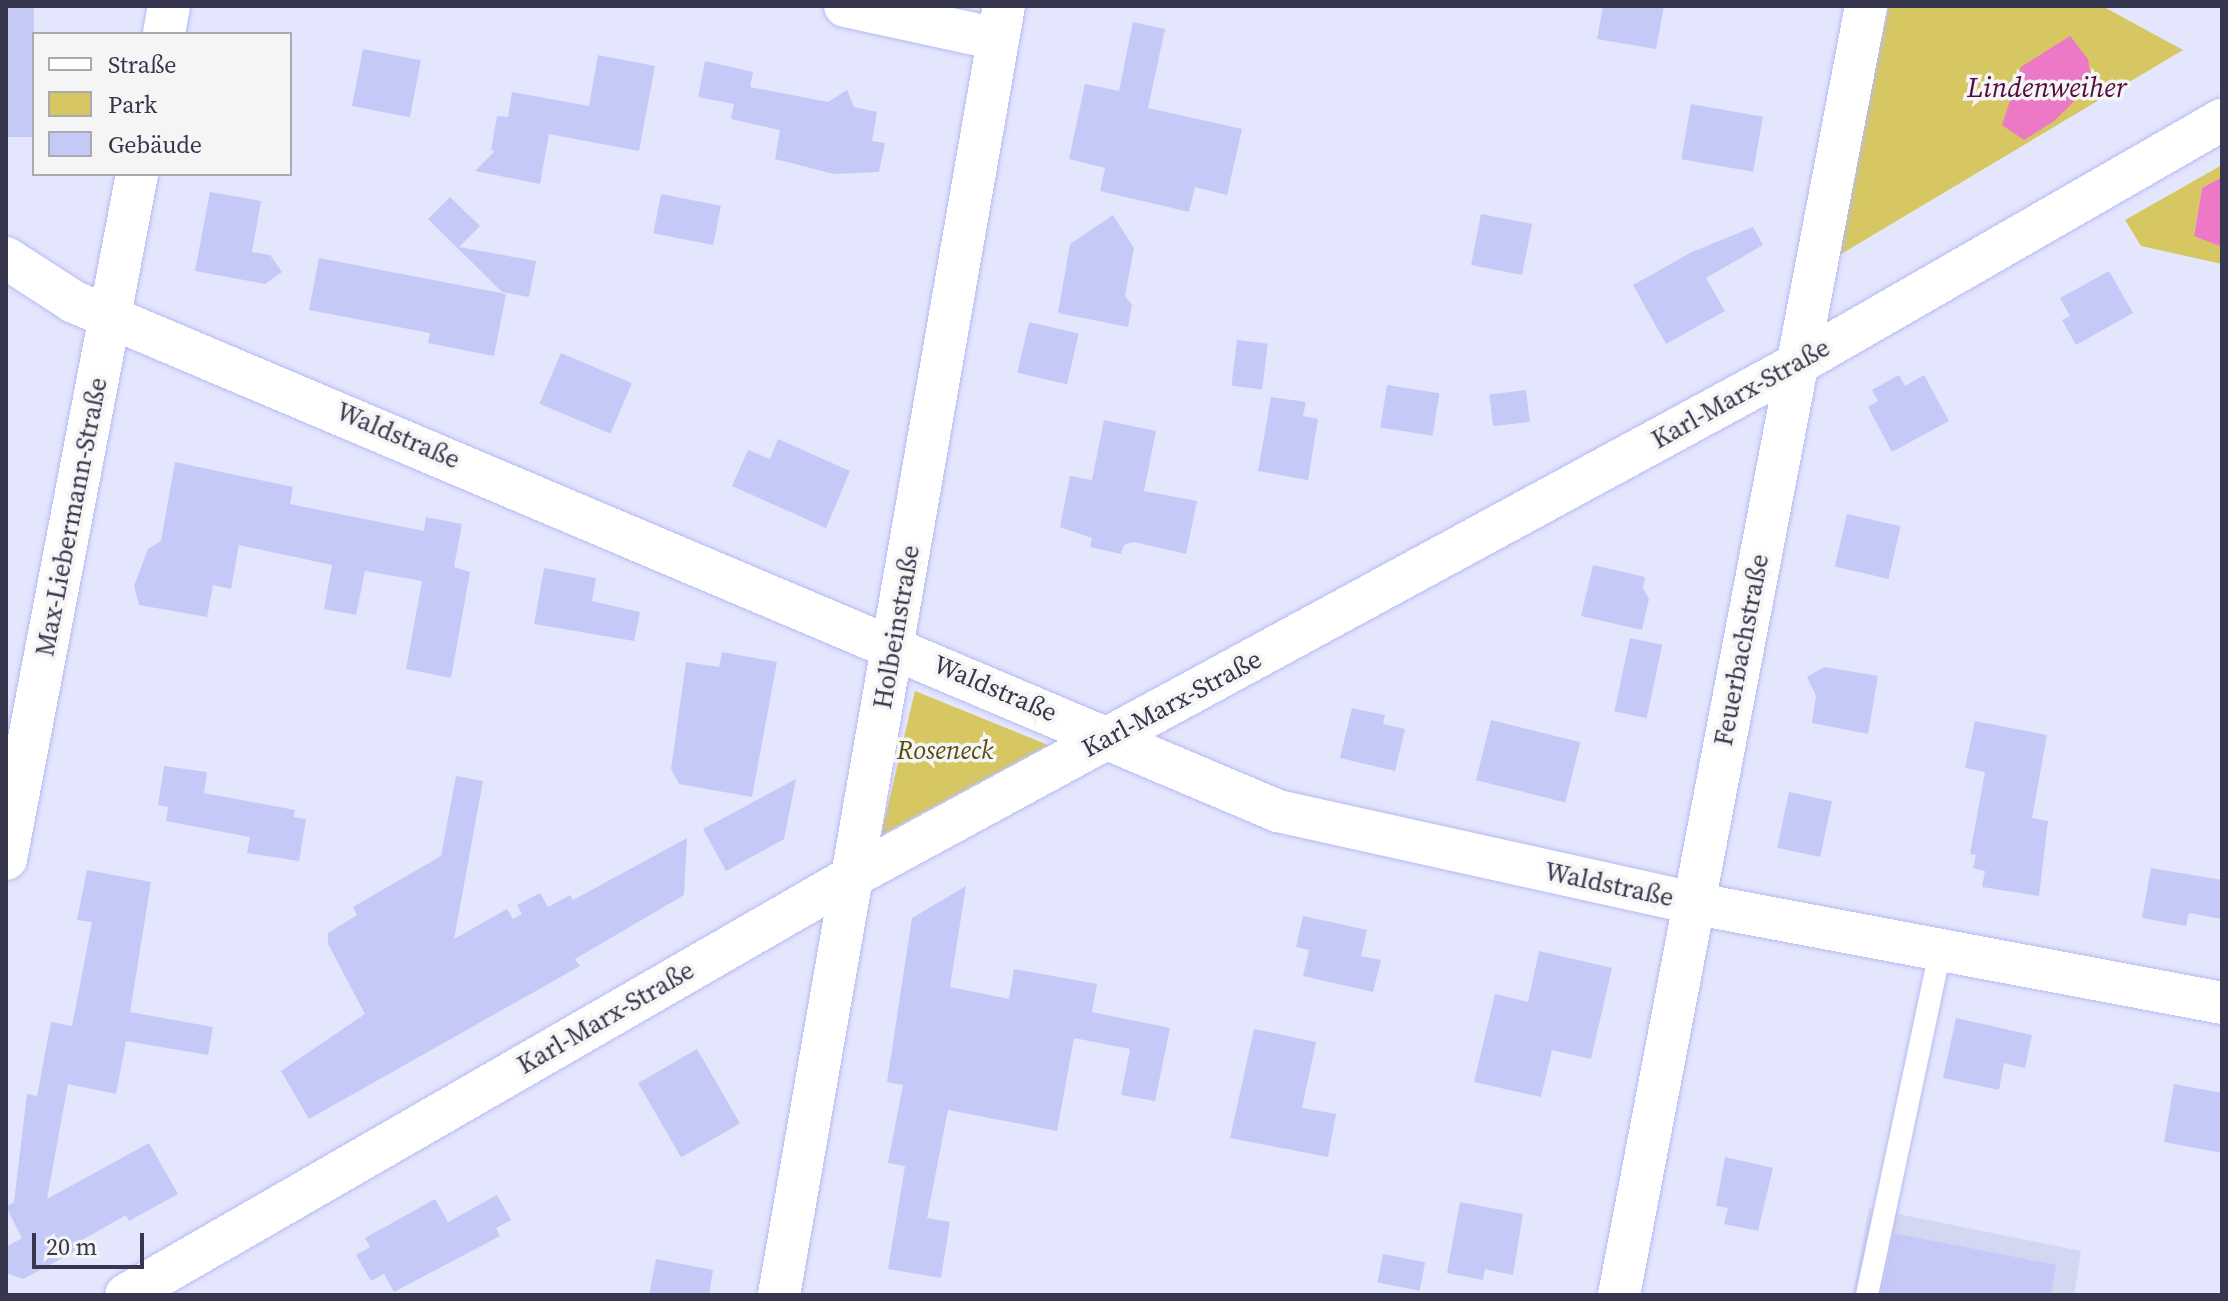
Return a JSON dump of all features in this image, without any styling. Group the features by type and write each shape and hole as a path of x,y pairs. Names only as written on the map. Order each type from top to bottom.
{"street":[{"path":"164,32 169,6"},
{"path":"845,6 1000,22"},
{"name":"Feuerbachstraße","path":"1619,1295 1866,6"},
{"name":"Holbeinstraße","path":"779,1295 855,875 1000,22"},
{"name":"Karl-Marx-Straße","path":"126,1295 855,875 1799,363 2222,120"},
{"name":"Max-Liebermann-Straße","path":"6,859 137,176"},
{"name":"Waldstraße","path":"6,258 63,297 109,318 894,646 1278,811 1692,903 2222,1003"}],"lane":[{"path":"1867,1295 1941,948"}],"shaded area":[{"path":"1869,1208 2081,1251 2074,1295 1853,1295"}],"green space":[{"path":"1889,6 2102,6 2183,50 1831,260"},
{"path":"2222,165 2222,177 2202,188 2194,235 2222,247 2222,264 2141,246 2125,220"},
{"name":"Roseneck","path":"915,691 1048,745 881,835"}],"water":[{"name":"Lindenweiher","path":"2070,36 2088,59 2092,84 2054,121 2024,140 2002,125 2021,67"},
{"path":"2222,177 2222,247 2194,236 2202,188"}],"building":[{"path":"6,6 34,6 32,137 6,137"},
{"path":"1603,6 1664,6 1656,49 1597,39"},
{"path":"1133,22 1165,29 1148,108 1242,129 1227,195 1195,187 1189,212 1100,191 1105,168 1069,159 1085,84 1119,91"},
{"path":"363,49 421,60 410,117 352,106"},
{"path":"598,55 655,66 639,151 549,134 540,184 475,171 495,151 491,150 497,116 508,117 512,92 589,106"},
{"path":"705,61 753,72 750,87 828,102 847,90 854,107 877,112 872,141 885,143 879,172 834,174 775,159 780,130 731,119 734,104 698,97"},
{"path":"1691,104 1763,117 1753,172 1681,159"},
{"path":"210,192 261,201 252,252 270,255 282,272 265,284 195,271"},
{"path":"661,194 721,206 713,245 653,233"},
{"path":"450,197 480,226 459,247 536,261 529,297 502,292 428,219"},
{"path":"1481,214 1532,224 1522,275 1471,265"},
{"path":"1113,215 1134,248 1125,296 1132,305 1128,327 1058,313 1070,244"},
{"path":"1753,227 1763,245 1706,278 1725,311 1666,344 1633,285 1692,252"},
{"path":"319,258 506,294 494,356 428,343 430,333 309,310"},
{"path":"2109,271 2133,313 2076,345 2062,320 2070,316 2060,298"},
{"path":"1029,322 1079,333 1067,384 1017,373"},
{"path":"1237,340 1268,344 1262,389 1231,386"},
{"path":"561,353 632,383 610,434 540,404"},
{"path":"1899,375 1905,386 1924,375 1949,421 1892,452 1868,407 1878,401 1872,390"},
{"path":"1387,385 1439,393 1433,436 1380,427"},
{"path":"1526,390 1530,422 1493,426 1489,395"},
{"path":"1271,397 1306,402 1303,416 1318,419 1308,480 1258,471"},
{"path":"1104,420 1156,431 1144,491 1197,501 1186,554 1134,542 1124,545 1121,554 1090,547 1092,538 1060,527 1070,476 1092,480"},
{"path":"778,439 850,471 826,528 732,486 748,450 770,459"},
{"path":"175,462 293,487 290,504 424,531 426,517 462,524 454,567 470,572 451,678 406,669 422,581 365,571 356,615 324,609 332,565 239,545 231,589 213,585 207,617 139,605 134,586 148,549 161,541"},
{"path":"1847,514 1901,526 1888,579 1835,567"},
{"path":"1593,565 1645,577 1643,588 1649,599 1642,630 1581,616"},
{"path":"544,568 596,578 592,601 640,612 634,641 534,624"},
{"path":"1630,638 1662,645 1647,718 1614,711"},
{"path":"722,652 777,662 752,797 679,784 671,769 686,662 719,667"},
{"path":"1824,667 1878,676 1868,734 1812,723 1816,696 1807,677"},
{"path":"1352,708 1385,715 1383,724 1405,729 1395,771 1340,758"},
{"path":"1491,720 1580,742 1565,802 1476,780"},
{"path":"1975,721 2047,735 2032,818 2048,821 2039,896 1982,887 1985,871 1973,868 1976,855 1970,854 1985,772 1965,768"},
{"path":"164,766 207,772 204,793 295,810 294,817 306,819 299,861 247,853 250,837 166,821 168,807 158,805"},
{"path":"456,776 483,781 454,939 507,909 513,919 522,914 517,905 540,893 548,907 570,895 573,900 687,838 684,895 575,959 580,966 309,1119 281,1071 365,1014 328,944 328,933 357,915 353,907 441,856"},
{"path":"796,779 784,839 726,871 703,829"},
{"path":"1789,792 1832,801 1820,857 1777,848"},
{"path":"2151,868 2222,880 2222,919 2189,913 2186,926 2142,918"},
{"path":"87,870 151,882 130,1012 213,1027 208,1055 126,1041 116,1094 68,1084 47,1199 149,1143 178,1194 129,1221 126,1215 75,1244 78,1250 23,1279 6,1273 6,1247 22,1238 6,1207 14,1202 27,1094 37,1096 51,1022 72,1026 92,922 77,920"},
{"path":"966,886 950,987 1009,999 1014,969 1097,984 1092,1012 1170,1028 1155,1101 1121,1095 1130,1049 1074,1038 1057,1131 948,1110 927,1218 950,1222 941,1278 888,1269 905,1166 888,1163 903,1085 887,1082 912,918"},
{"path":"1303,916 1367,930 1361,956 1381,960 1373,992 1303,976 1309,950 1296,947"},
{"path":"1539,951 1612,968 1591,1059 1552,1050 1541,1097 1474,1082 1495,994 1528,1002"},
{"path":"1956,1018 2032,1035 2025,1068 2004,1063 1999,1090 1943,1078"},
{"path":"1254,1029 1316,1042 1302,1108 1336,1114 1328,1157 1230,1138"},
{"path":"697,1049 740,1123 681,1157 638,1083"},
{"path":"2174,1084 2222,1093 2222,1153 2164,1142"},
{"path":"1725,1157 1773,1168 1758,1231 1724,1224 1728,1208 1716,1206"},
{"path":"497,1195 511,1220 496,1228 500,1236 394,1292 384,1274 371,1281 356,1255 370,1247 365,1238 435,1199 448,1222"},
{"path":"1460,1202 1523,1214 1513,1275 1485,1269 1483,1280 1447,1273"},
{"path":"1894,1233 2056,1265 2051,1295 1881,1295"},
{"path":"1383,1254 1425,1262 1420,1291 1377,1282"},
{"path":"656,1259 713,1270 709,1295 649,1295"}]}
